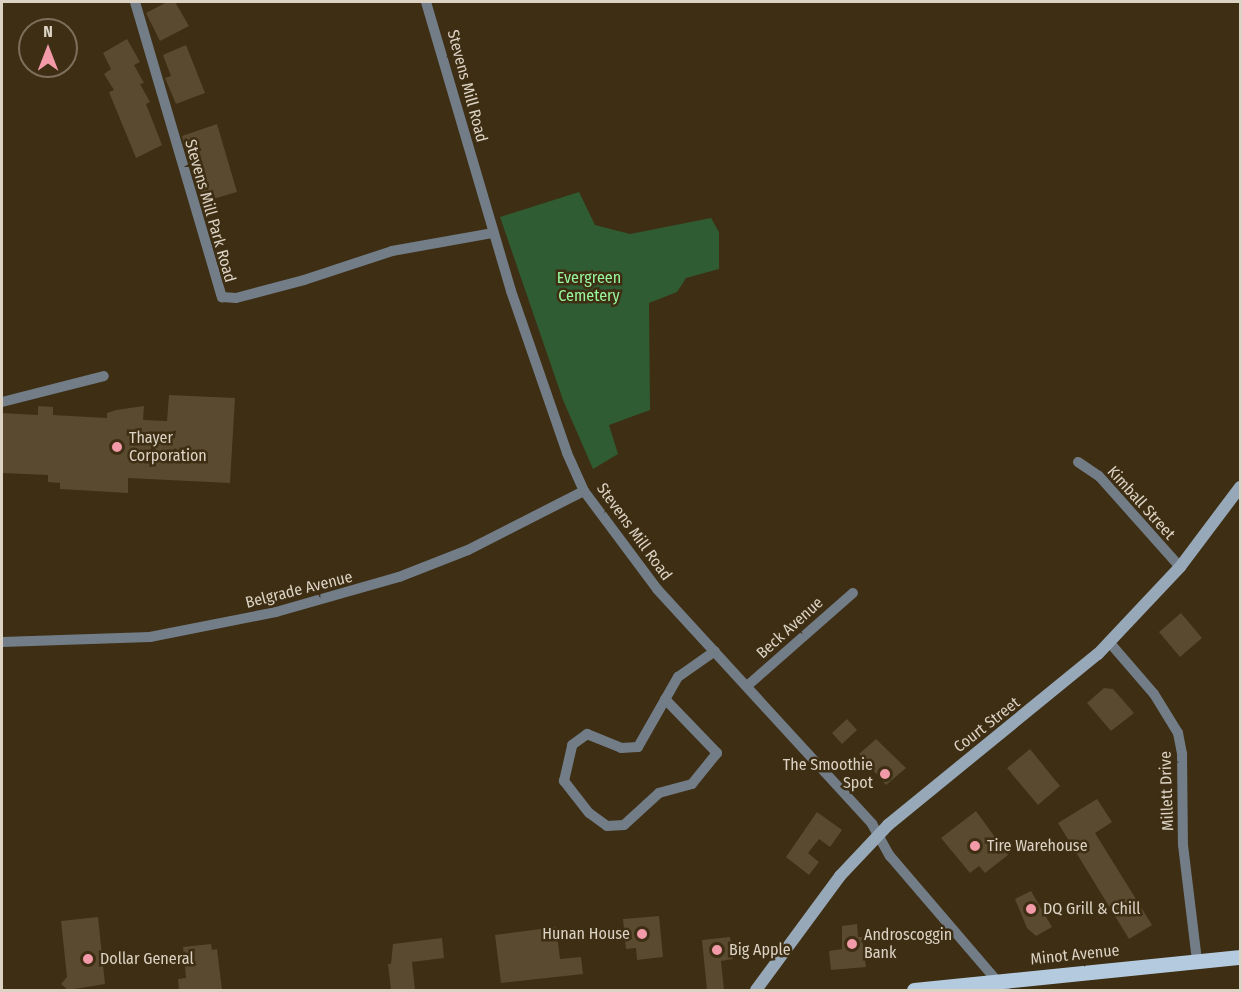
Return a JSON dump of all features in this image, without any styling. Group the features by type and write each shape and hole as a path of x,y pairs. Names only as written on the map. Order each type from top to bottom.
{"main road":[{"name":"Court Street","path":"756,990 840,876 878,835 1110,643 1180,567 1240,487"},
{"name":"Minot Avenue","path":"914,990 1001,986 1240,957"}],"street":[{"name":"Stevens Mill Park Road","path":"135,2 222,297 236,298 304,280 393,251 493,233"},
{"name":"Stevens Mill Road","path":"426,2 493,233 567,453 584,491 637,565 878,835 890,856 1001,986"},
{"path":"2,402 104,376"},
{"name":"Kimball Street","path":"1078,462 1099,476 1180,567"},
{"name":"Belgrade Avenue","path":"2,642 150,637 276,612 390,580 448,558 584,491"},
{"name":"Beck Avenue","path":"747,686 853,593"},
{"name":"Millett Drive","path":"1110,643 1154,694 1178,733 1183,845 1197,961"},
{"path":"665,699 717,753 692,784 659,793 624,825 607,826 589,813 564,781 572,745 587,734 621,748 638,747 665,699 678,677 715,651"}],"green space":[{"name":"Evergreen Cemetery","path":"579,192 595,225 630,234 711,218 719,232 719,269 686,278 677,292 649,303 650,410 609,425 618,454 593,469 563,400 500,217"}],"building":[{"path":"167,2 175,2 189,26 160,41 146,13"},
{"path":"127,39 140,62 134,65 144,83 140,84 150,102 146,104 162,145 136,158 109,92 114,90 104,74 111,69 103,53"},
{"path":"186,45 205,93 176,104 165,78 171,76 163,55"},
{"path":"217,124 237,192 203,202 182,136"},
{"name":"Thayer Corporation","path":"169,395 235,398 230,483 128,478 128,493 60,489 60,483 48,482 48,475 2,473 2,413 38,415 38,406 53,407 53,415 107,418 107,413 116,410 144,406 143,420 167,421"},
{"path":"1181,613 1202,638 1180,657 1159,632"},
{"path":"1104,688 1113,689 1134,713 1111,731 1087,703"},
{"path":"847,719 857,730 842,744 832,733"},
{"path":"876,739 906,768 886,785 859,754"},
{"path":"1030,749 1060,786 1038,805 1007,768"},
{"path":"1097,799 1112,822 1095,833 1152,925 1129,939 1058,823"},
{"name":"Tire Warehouse","path":"976,811 1008,855 985,873 979,866 970,873 941,838"},
{"path":"817,812 842,830 830,847 819,839 808,853 819,862 809,875 786,857"},
{"name":"DQ Grill & Chill","path":"1031,891 1052,927 1036,936 1027,928 1015,899"},
{"name":"Hunan House","path":"659,916 663,957 637,960 636,948 626,949 623,919"},
{"path":"98,917 105,984 68,990 61,984 67,977 61,921"},
{"name":"Androscoggin Bank","path":"857,924 858,937 862,937 866,967 831,970 829,951 842,949 842,926"},
{"path":"556,927 560,959 581,957 583,974 501,983 495,935"},
{"path":"730,937 733,959 721,961 724,990 707,990 702,940"},
{"path":"442,938 444,958 412,962 415,990 391,990 388,964 391,964 393,944"},
{"path":"211,944 212,950 217,949 222,990 179,990 178,979 186,978 183,947"}],"place":[{"name":"Thayer Corporation","path":"117,447"},
{"name":"The Smoothie Spot","path":"885,774"},
{"name":"Tire Warehouse","path":"975,846"},
{"name":"DQ Grill & Chill","path":"1031,909"},
{"name":"Hunan House","path":"642,934"},
{"name":"Androscoggin Bank","path":"852,944"},
{"name":"Big Apple","path":"717,950"},
{"name":"Dollar General","path":"88,959"}]}
